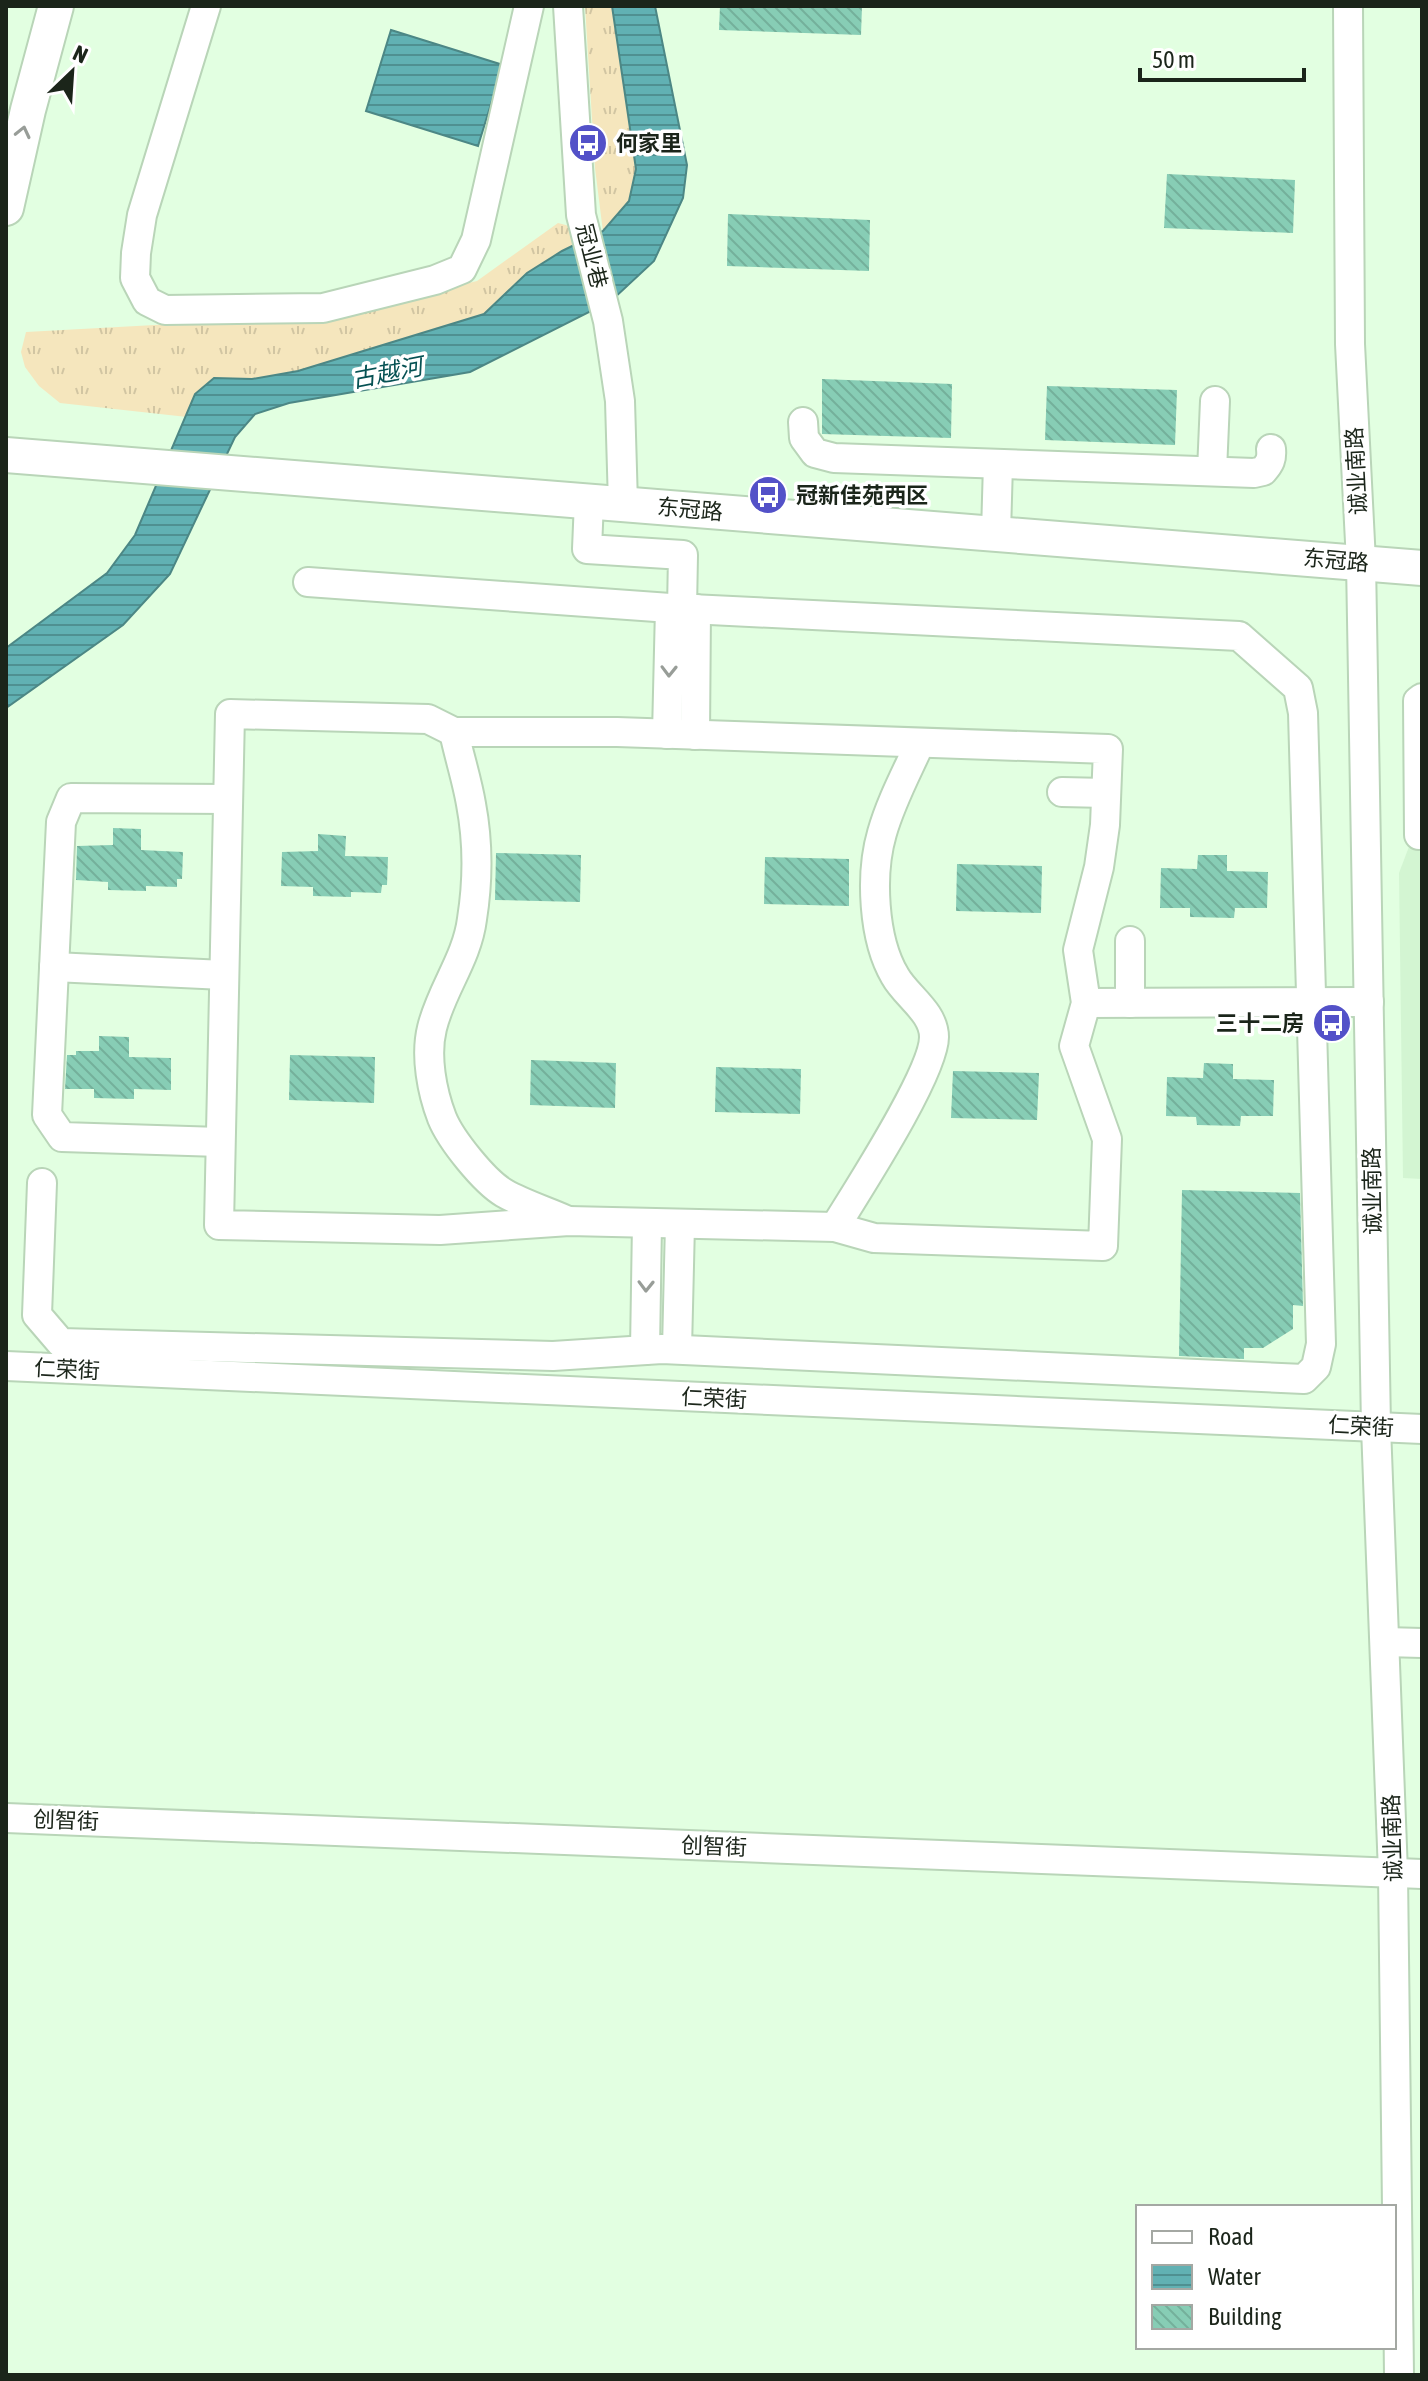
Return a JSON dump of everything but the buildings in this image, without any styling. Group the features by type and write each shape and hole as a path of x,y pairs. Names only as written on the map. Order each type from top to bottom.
{"main road":[{"path":"6,208 56,6"},
{"name":"东冠路","path":"6,455 1422,568"}],"street":[{"path":"206,6 142,215 136,253 135,278 147,301 165,310 323,308 435,280 462,269 476,240 529,6"},
{"name":"冠业巷","path":"568,6 581,215 608,321 620,401 623,504"},
{"name":"诚业南路","path":"1348,6 1350,344 1361,562 1376,1427 1393,1873 1399,2375"},
{"path":"1212,471 1215,401"},
{"path":"803,422 808,444 815,453 825,457 1263,471 1272,461 1271,449"},
{"path":"996,533 998,464"},
{"path":"589,501 587,549 683,555 681,734"},
{"path":"42,1183 37,1315 61,1343 553,1356 661,1349 1304,1379 1316,1367 1321,1344 1303,713 1298,688 1239,636 683,609 308,582"},
{"path":"1419,835 1418,701 1422,698"},
{"path":"230,714 428,719 454,732 681,734 1108,749 1099,867 1078,950 1086,1003 1074,1046 1107,1139 1103,1246 874,1238 835,1227 569,1221 440,1230 219,1225 230,714"},
{"path":"454,732 471,801 476,875 472,921 465,949 431,1029 428,1053 433,1082 443,1119 472,1162 502,1192 569,1221"},
{"path":"835,1227 901,1115 927,1064 934,1037 928,1017 895,977 880,940 877,914 877,859 882,834 920,743"},
{"path":"1062,792 1106,793"},
{"path":"220,1142 62,1137 47,1115 61,822 71,798 228,799"},
{"path":"1130,941 1130,1003"},
{"path":"54,967 224,975"},
{"path":"1086,1003 1369,1002"},
{"path":"647,1223 661,1349 661,1395"},
{"path":"661,1349 680,1224"},
{"name":"仁荣街","path":"6,1366 1422,1429"},
{"path":"1385,1642 1422,1643"},
{"name":"创智街","path":"6,1818 1422,1874"}],"shaded area":[{"path":"1410,844 1422,844 1422,1179 1403,1178 1399,873"}],"green space":[{"path":"585,6 612,6 636,169 629,201 603,232 595,168"},
{"path":"558,223 573,227 582,242 527,273 484,314 298,371 252,379 214,378 195,394 187,417 60,403 39,386 25,367 21,352 26,332 338,315 477,281"}],"water":[{"name":"古越河","path":"612,6 655,6 687,165 683,198 654,261 611,301 470,372 289,403 255,414 235,437 170,574 123,625 6,708 6,648 107,573 135,535 195,394 214,378 252,379 298,371 484,314 527,273 603,231 629,201 636,169"},
{"path":"391,30 503,65 478,146 366,111"}],"place":[{"name":"何家里","path":"588,143"},
{"name":"冠新佳苑西区","path":"768,495"},
{"name":"三十二房","path":"1332,1023"}]}
